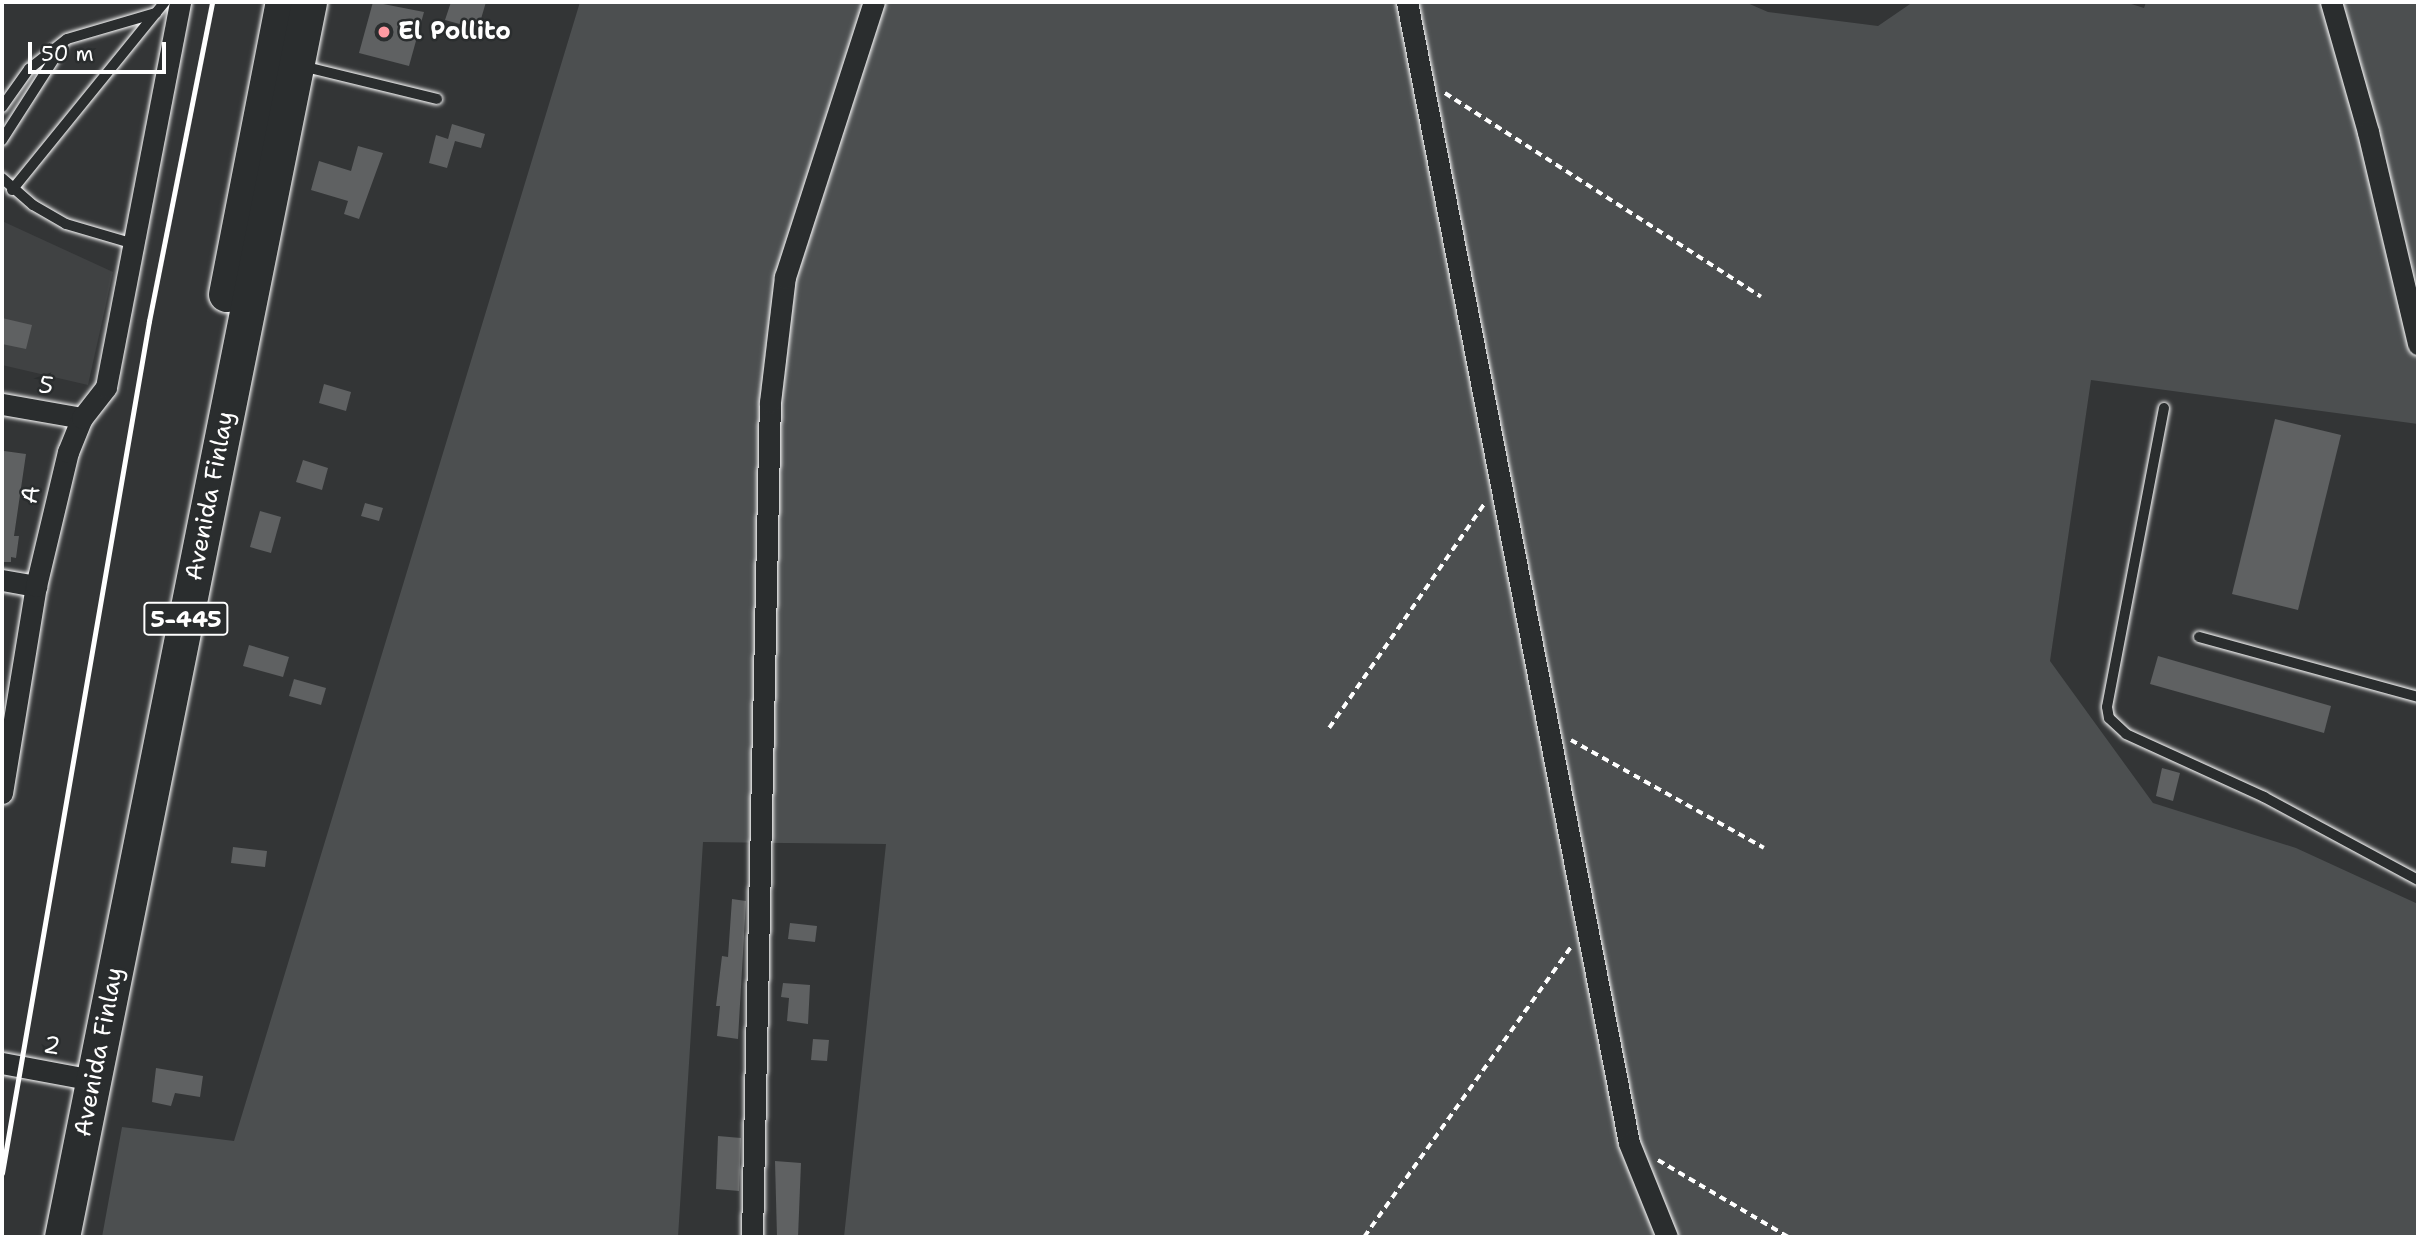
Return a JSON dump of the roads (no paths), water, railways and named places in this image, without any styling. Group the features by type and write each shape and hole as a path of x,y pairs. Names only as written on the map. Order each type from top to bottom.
{"highway":[{"name":"Avenida Finlay","path":"282,2 284,62"},
{"name":"Avenida Finlay","path":"41,1237 83,1078 284,62 309,2"},
{"name":"Avenida Finlay","path":"62,1237 83,1078"}],"street":[{"name":"A","path":"2,788 36,586 68,452 82,418 106,387 180,2"},
{"path":"752,1237 770,402 785,277 874,2"},
{"path":"1408,2 1420,77 1629,1143 1667,1237"},
{"path":"2331,2 2368,132 2418,344"},
{"name":"5","path":"2,404 82,418"},
{"path":"2,580 36,586"},
{"name":"2","path":"2,1063 83,1078"}],"lane":[{"path":"12,190 165,2"},
{"path":"2,107 29,69 67,39 156,13"},
{"path":"2,140 67,39"},
{"path":"284,62 437,99"},
{"path":"2,178 12,190 66,224 134,244"},
{"path":"2164,408 2107,707 2109,718 2126,734 2264,797 2418,880"},
{"path":"2199,636 2418,697"}],"railway":[{"path":"2,1173 149,321 212,2"}],"place":[{"name":"El Pollito","path":"384,32"}]}
